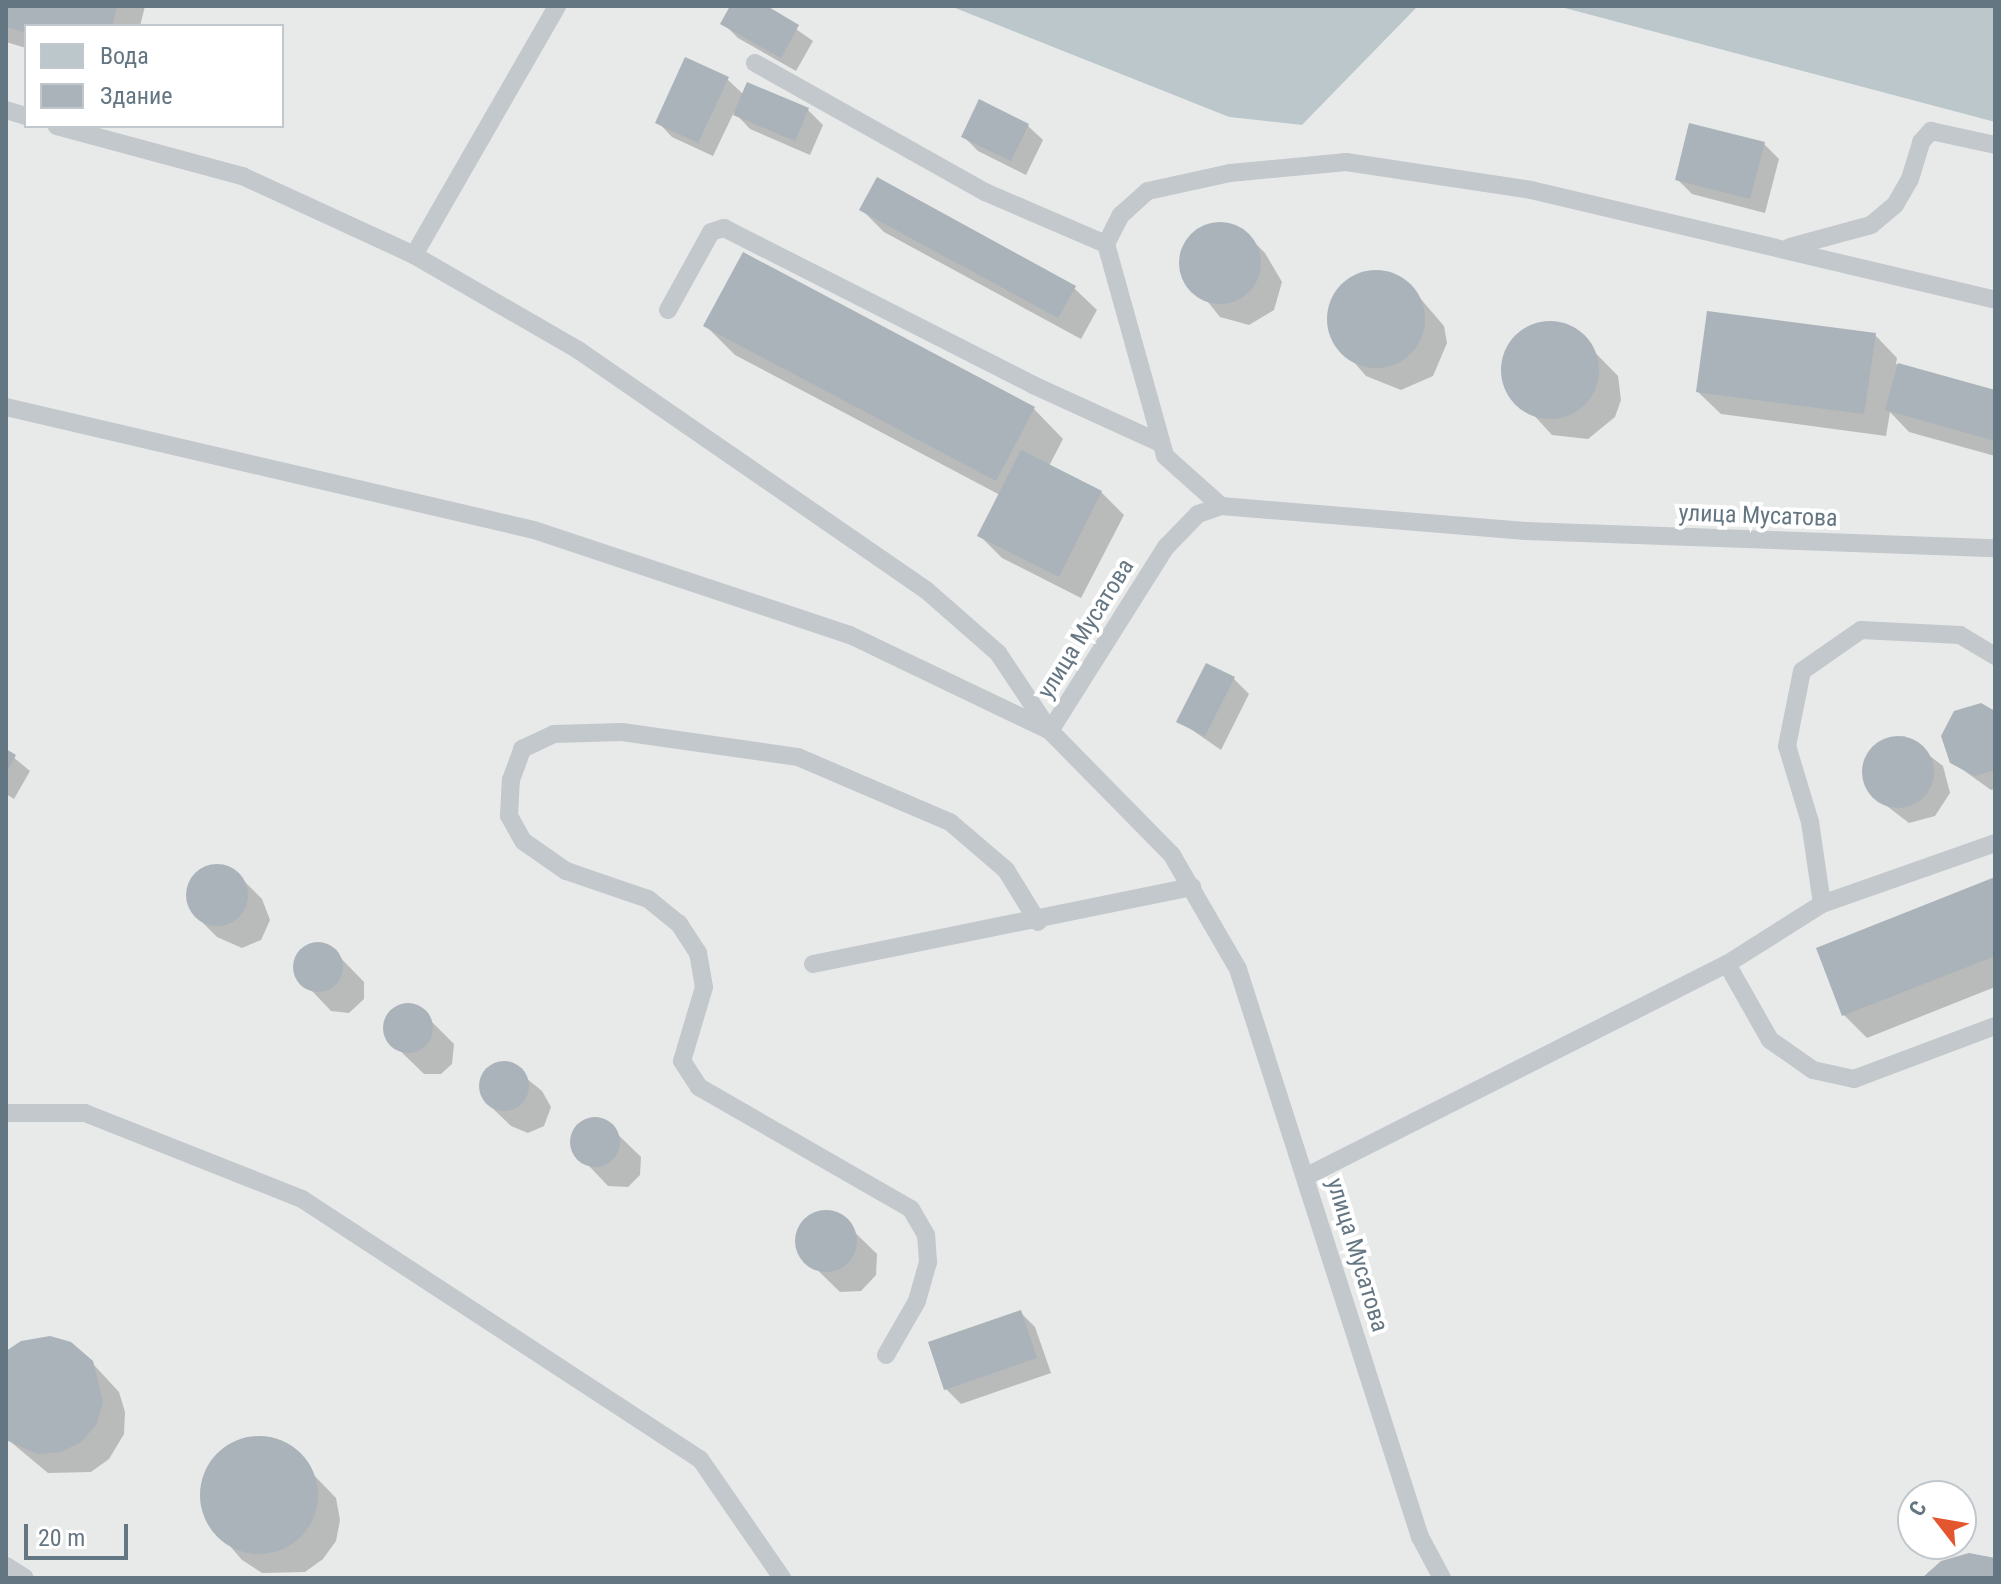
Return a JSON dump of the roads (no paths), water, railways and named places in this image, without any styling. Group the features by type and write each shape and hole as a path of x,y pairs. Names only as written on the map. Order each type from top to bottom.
{"lane":[{"path":"414,255 557,6"},
{"path":"755,63 985,192 1106,244"},
{"path":"64,128 242,176 414,255 580,351 926,590 998,653 1050,731"},
{"path":"1787,247 1871,225 1895,205 1910,179 1921,142 1931,131 1995,145"},
{"path":"1221,506 1175,469 1160,443 1106,244 1121,215 1148,191 1230,173 1346,162 1531,190 1787,247 1995,300"},
{"path":"668,310 711,232 724,228 1033,385 1160,443"},
{"path":"6,407 534,530 850,635 1050,731"},
{"name":"улица Мусатова","path":"1442,1578 1420,1537 1307,1176 1238,969 1172,855 1050,731 1166,547 1198,514 1221,506 1526,531 1995,548"},
{"path":"1822,904 1810,822 1787,746 1802,671 1861,630 1960,635 1995,656"},
{"path":"886,1355 917,1301 928,1262 926,1235 911,1209 699,1087 682,1061 704,987 698,953 679,924 648,899 566,871 523,841 509,816 511,780 522,749 554,734 622,732 798,757 950,822 1006,870 1038,922"},
{"path":"1307,1176 1727,964 1822,904 1995,843"},
{"path":"813,964 1038,922 1192,887"},
{"path":"1727,964 1770,1040 1813,1070 1854,1079 1995,1026"},
{"path":"6,1113 85,1113 302,1199 700,1459 782,1578"},
{"path":"6,1566 25,1578"}],"water":[{"path":"950,6 1418,6 1302,125 1229,117"},
{"path":"1557,6 1995,6 1995,122"}]}
